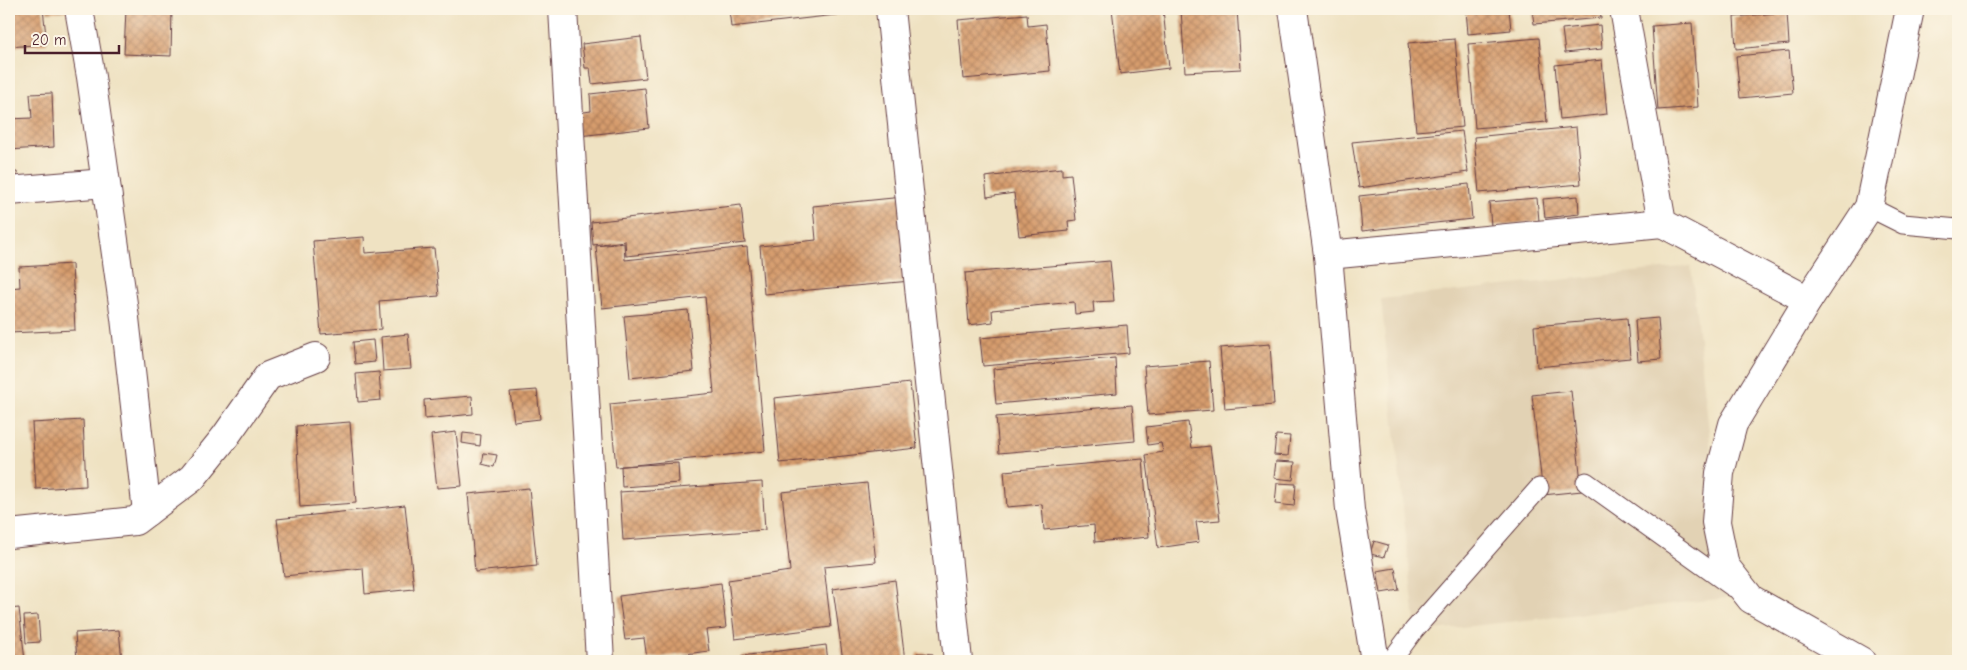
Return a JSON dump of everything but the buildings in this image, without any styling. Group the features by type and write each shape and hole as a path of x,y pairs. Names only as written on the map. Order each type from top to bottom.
{"street":[{"path":"79,9 91,77 125,318 147,512"},
{"path":"563,9 600,661"},
{"path":"890,9 958,661"},
{"path":"1293,9 1328,254 1350,510 1375,661"},
{"path":"1624,9 1662,222"},
{"path":"1861,661 1750,599 1725,566 1716,522 1720,473 1732,424 1808,300 1869,208 1910,9"},
{"path":"9,191 105,184"},
{"path":"1328,254 1662,222 1808,300"},
{"path":"9,534 135,521 192,478 225,437 268,376 316,357"}],"lane":[{"path":"1869,208 1903,224 1958,229"},
{"path":"1586,482 1750,599"},
{"path":"1391,661 1414,630 1539,488"}],"shaded area":[{"path":"1691,266 1727,598 1416,632 1381,299"}]}
